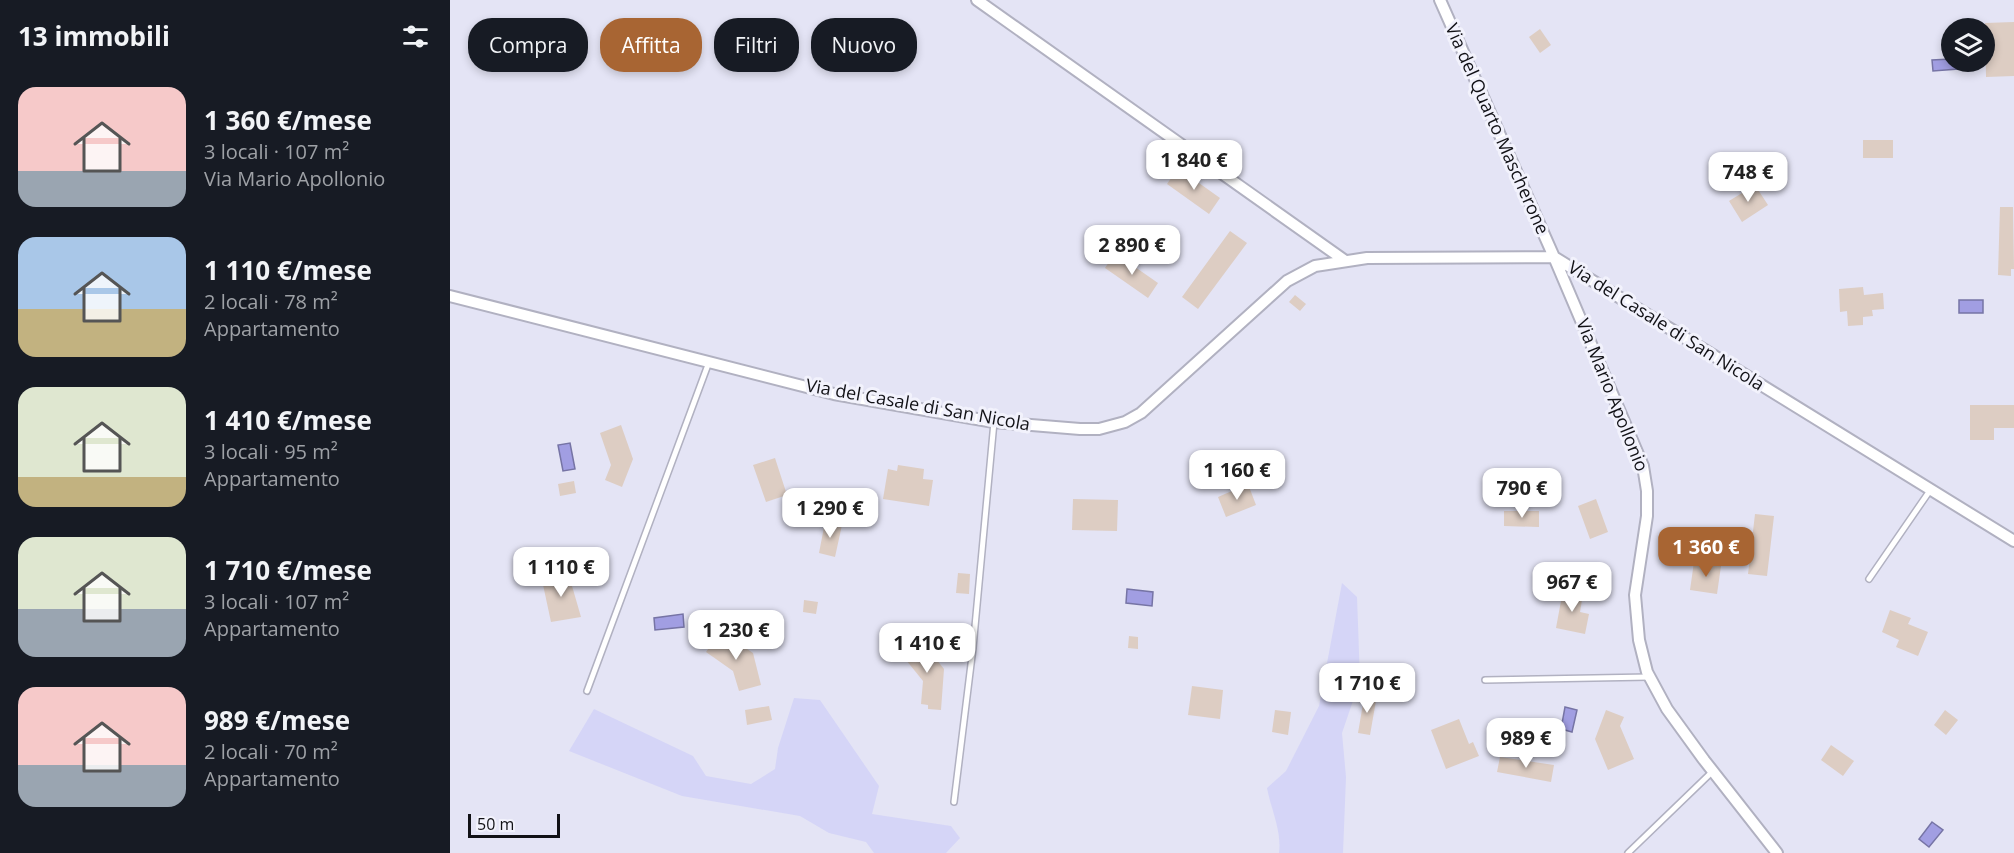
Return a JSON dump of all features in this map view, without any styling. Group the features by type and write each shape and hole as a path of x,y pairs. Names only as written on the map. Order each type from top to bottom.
{"street":[{"path":"977,0 1344,260"},
{"name":"Via del Quarto Mascherone","path":"1440,0 1554,257"},
{"name":"Via del Casale di San Nicola","path":"450,296 834,394 994,422 1080,429 1108,428 1125,422 1147,408 1287,281 1315,266 1344,260 1389,257 1554,257 2014,541"},
{"name":"Via Mario Apollonio","path":"1554,257 1631,436 1645,478 1647,516 1635,595 1639,640 1649,677 1667,709 1777,853"}],"lane":[{"path":"587,691 709,362"},
{"path":"954,802 973,648 994,422"},
{"path":"1869,579 1931,489"},
{"path":"1485,680 1649,677"},
{"path":"1628,853 1713,771"}],"shaded area":[{"path":"1932,60 1941,60 1941,70 1933,71"},
{"path":"1959,300 1983,300 1983,313 1959,313"},
{"path":"570,443 575,469 563,471 558,445"},
{"path":"1342,583 1357,597 1360,680 1342,733 1346,777 1343,853 1279,853 1278,829 1267,788 1286,771 1319,706"},
{"path":"1127,589 1153,592 1152,606 1126,603"},
{"path":"683,614 684,627 655,630 654,618"},
{"path":"794,698 820,700 879,786 872,814 951,826 960,838 946,853 874,853 866,842 829,833 800,816 682,796 569,751 594,709 693,756 706,776 751,784 775,769 778,748"},
{"path":"1565,707 1577,710 1572,732 1561,729"},
{"path":"1932,822 1943,830 1929,847 1919,839"}],"building":[{"path":"2014,22 2014,76 1986,77 1986,72 1995,72 1995,23"},
{"path":"1540,29 1551,45 1540,53 1529,37"},
{"path":"1863,140 1893,140 1893,158 1863,158"},
{"path":"1178,168 1220,198 1209,214 1167,184"},
{"path":"1755,185 1768,205 1742,222 1729,201"},
{"path":"2000,207 2013,207 2014,269 2011,269 2011,276 1998,275"},
{"path":"1230,231 1247,243 1198,309 1182,297"},
{"path":"1115,253 1158,283 1148,298 1105,268"},
{"path":"1863,287 1864,295 1883,293 1884,309 1872,310 1873,316 1863,317 1863,325 1848,326 1847,311 1840,312 1839,289"},
{"path":"1295,295 1306,304 1300,311 1289,302"},
{"path":"1970,405 2014,405 2014,428 1994,428 1994,440 1970,440"},
{"path":"621,425 633,459 622,487 605,480 611,465 600,433"},
{"path":"775,458 787,495 766,502 753,465"},
{"path":"898,465 924,469 923,479 933,480 929,506 883,499 888,469 897,471"},
{"path":"574,481 576,493 560,496 558,484"},
{"path":"1248,484 1256,505 1226,517 1218,497"},
{"path":"1073,499 1118,500 1117,531 1072,530"},
{"path":"1596,499 1608,532 1590,539 1578,506"},
{"path":"1504,511 1539,511 1539,527 1504,526"},
{"path":"1755,514 1774,516 1767,576 1748,574"},
{"path":"825,522 842,525 835,557 819,553"},
{"path":"1694,562 1721,566 1717,594 1690,590"},
{"path":"568,572 581,617 551,622 542,580"},
{"path":"958,573 970,574 969,594 956,593"},
{"path":"1563,590 1583,594 1580,612 1589,614 1585,634 1556,628"},
{"path":"804,600 818,602 816,614 803,612"},
{"path":"1890,610 1911,618 1908,624 1928,632 1918,656 1896,647 1899,640 1882,632"},
{"path":"721,631 753,653 761,685 739,691 733,671 706,652"},
{"path":"1129,636 1138,637 1138,649 1128,648"},
{"path":"921,640 944,669 941,710 928,709 928,705 921,704 923,681 902,655"},
{"path":"1192,686 1223,690 1220,719 1188,715"},
{"path":"1365,692 1377,695 1370,735 1358,733"},
{"path":"769,706 772,720 747,725 745,710"},
{"path":"1275,710 1291,712 1288,735 1272,732"},
{"path":"1606,710 1624,717 1620,726 1634,759 1608,770 1595,739"},
{"path":"1945,710 1958,720 1946,735 1934,725"},
{"path":"1459,719 1469,744 1473,742 1479,756 1446,769 1431,730"},
{"path":"1831,745 1854,761 1843,776 1821,760"},
{"path":"1500,757 1554,765 1551,782 1497,772"}]}
